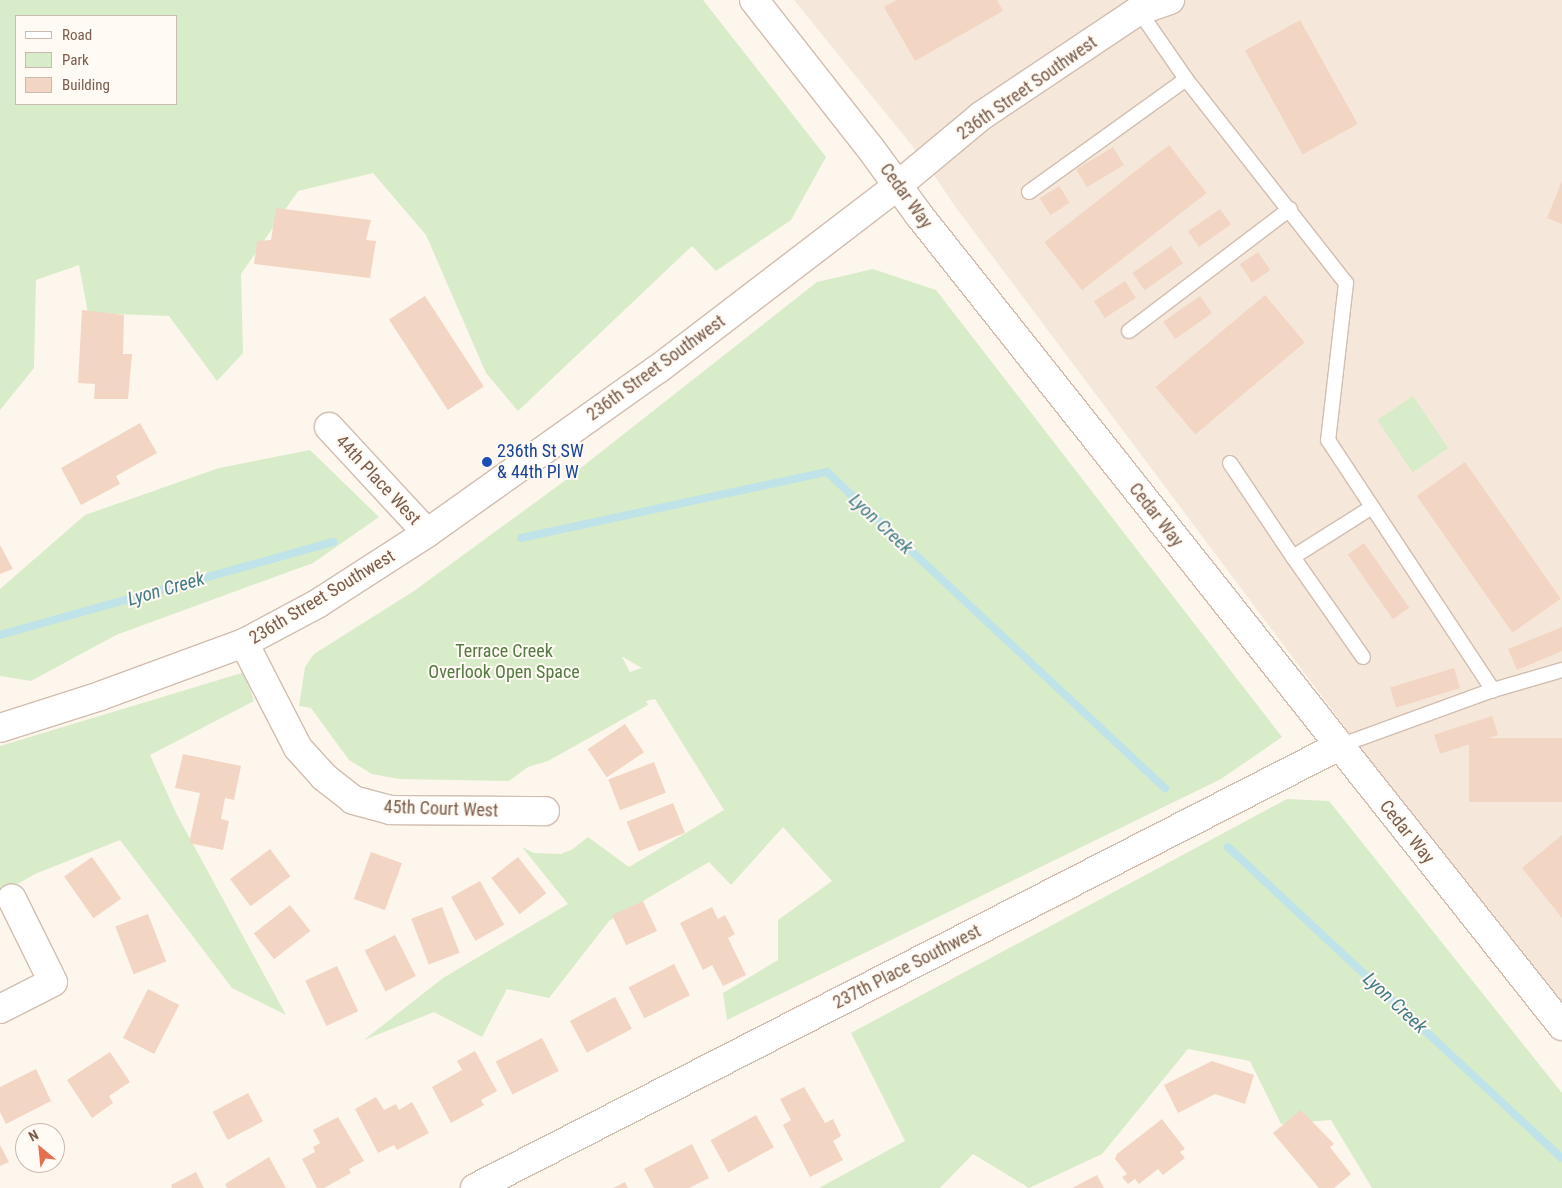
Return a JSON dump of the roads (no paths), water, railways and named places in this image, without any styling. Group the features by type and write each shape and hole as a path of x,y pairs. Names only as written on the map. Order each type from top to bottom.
{"main road":[{"name":"Cedar Way","path":"754,0 897,186 1562,1026"},
{"name":"236th Street Southwest","path":"0,728 100,696 244,643 317,604 427,532 658,369 897,186 981,116 1136,5 1170,0"},
{"name":"44th Place West","path":"329,427 427,532"},
{"name":"45th Court West","path":"244,643 298,748 324,776 352,800 390,810 545,812"},
{"name":"237th Place Southwest","path":"475,1188 1339,746"},
{"path":"0,1009 53,982 12,899"}],"lane":[{"path":"1136,5 1186,78 1346,283 1328,440 1493,690"},
{"path":"1029,192 1186,78"},
{"path":"1129,331 1290,209"},
{"path":"1230,463 1363,657"},
{"path":"1294,557 1372,507"},
{"path":"1339,746 1493,690 1562,670"}],"waterway":[{"name":"Lyon Creek","path":"521,538 827,472 1165,788"},
{"name":"Lyon Creek","path":"0,635 333,542"},
{"name":"Lyon Creek","path":"1228,847 1562,1158"}],"place":[{"name":"236th St SW & 44th Pl W","path":"487,462"}],"park label":[{"name":"Terrace Creek Overlook Open Space","path":"504,662"}]}
